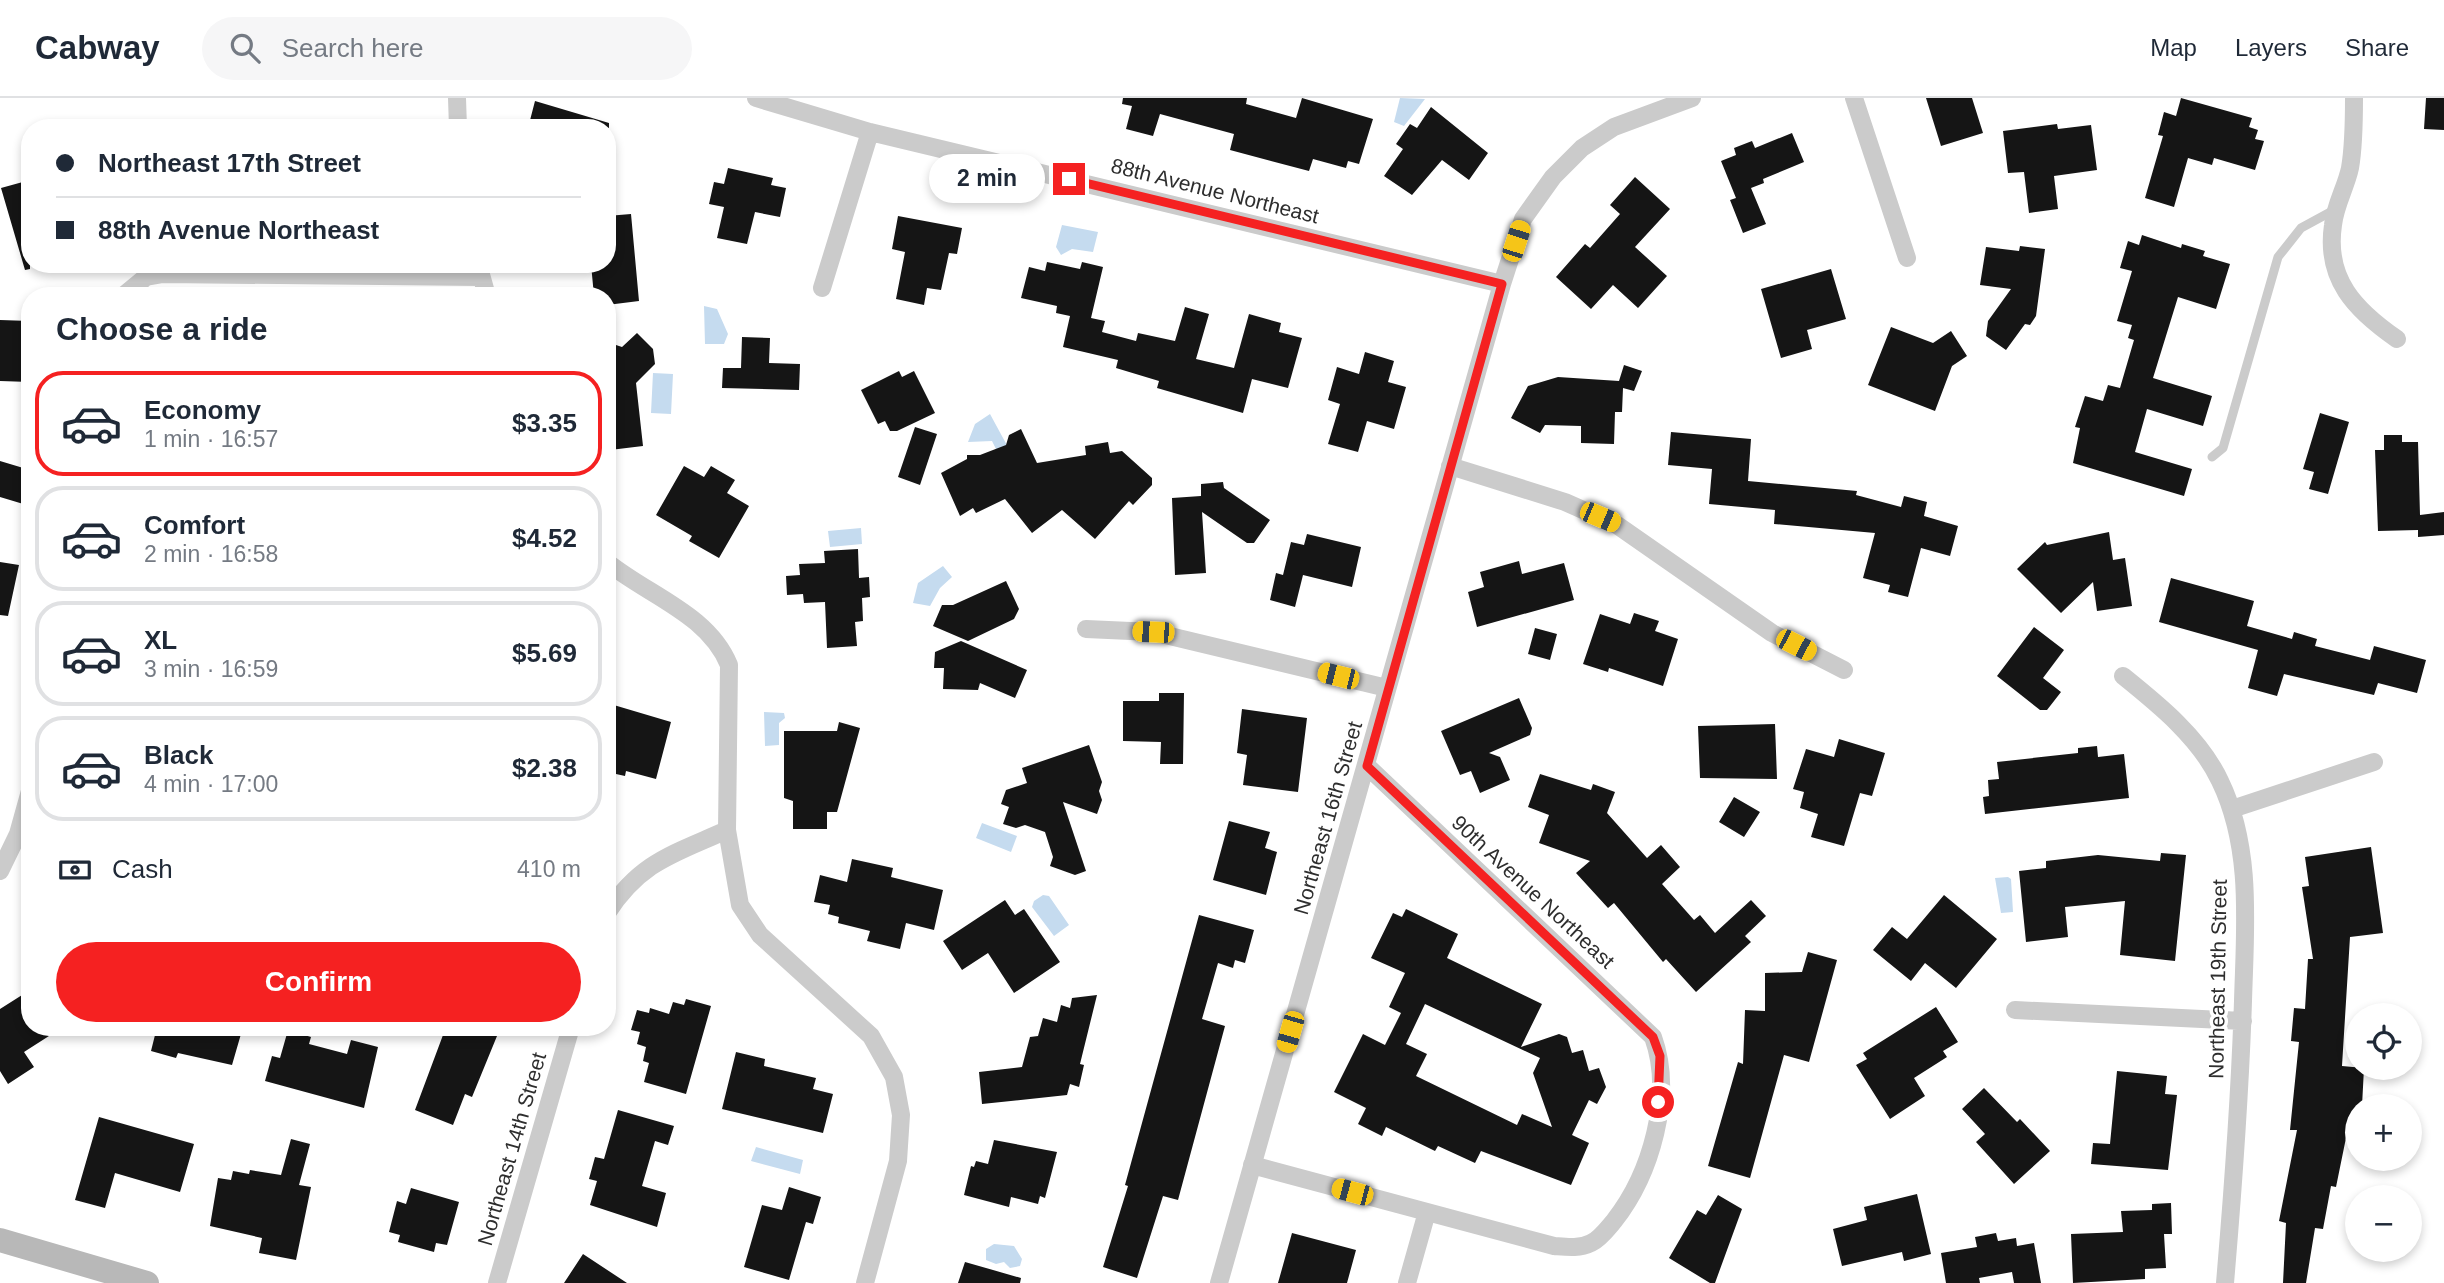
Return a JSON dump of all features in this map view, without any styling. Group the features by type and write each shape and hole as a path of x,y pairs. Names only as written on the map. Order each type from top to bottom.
{"main road":[{"path":"0,1241 147,1283"}],"street":[{"path":"457,98 458,119"},
{"name":"88th Avenue Northeast","path":"757,98 870,132 1502,284"},
{"name":"Northeast 16th Street","path":"1219,1283 1502,284 1523,219 1553,177 1582,148 1614,127 1692,98"},
{"path":"1854,98 1907,258"},
{"path":"2354,98 2350,170 2333,223 2332,259 2349,299 2365,316 2397,338"},
{"path":"822,288 870,132"},
{"path":"134,287 146,277 163,274 269,273"},
{"path":"1450,466 1564,502 1617,525 1772,633 1844,670"},
{"path":"616,569 633,583 701,624 720,644 729,665 727,830 740,905 760,934 871,1036 894,1077 901,1115 898,1161 865,1283"},
{"path":"1086,629 1153,632 1387,688"},
{"name":"Northeast 19th Street","path":"2123,676 2165,710 2196,745 2219,778 2232,809 2246,891 2238,1132 2225,1283"},
{"path":"2232,809 2374,762"},
{"name":"90th Avenue Northeast","path":"1367,766 1653,1037 1660,1056 1654,1143 1630,1200 1592,1243 1574,1248 1554,1246 1427,1212"},
{"path":"616,900 625,886 658,861 727,830"},
{"path":"0,871 21,840"},
{"path":"2015,1010 2243,1021"},
{"name":"Northeast 14th Street","path":"497,1283 568,1036"},
{"path":"1252,1165 1427,1212 1407,1283"}],"lane":[{"path":"2212,457 2223,448 2278,257 2301,228 2338,208"}],"water":[{"path":"1400,98 1425,99 1404,126 1394,122"},
{"path":"1062,225 1098,232 1093,252 1072,249 1061,255 1056,247"},
{"path":"704,306 717,309 728,334 724,344 705,344"},
{"path":"653,373 673,374 671,414 651,413"},
{"path":"990,414 1009,449 999,455 992,441 968,442 975,424"},
{"path":"861,528 862,544 830,547 828,531"},
{"path":"943,566 952,577 940,588 930,606 913,603 918,583"},
{"path":"764,712 784,713 785,718 779,723 779,745 765,746"},
{"path":"982,823 1017,836 1011,852 976,838"},
{"path":"1995,878 2011,879 2013,912 2001,913"},
{"path":"1043,895 1049,896 1069,925 1054,936 1032,907 1034,901"},
{"path":"756,1147 803,1160 800,1174 751,1161"},
{"path":"994,1244 1014,1246 1022,1259 1020,1266 1010,1268 1004,1262 996,1264 986,1260 986,1249"}],"building":[{"path":"1123,98 1247,98 1246,104 1296,118 1302,98 1373,119 1359,164 1348,161 1346,168 1313,159 1309,171 1230,150 1234,134 1160,114 1153,136 1126,129 1132,106 1122,104"},
{"path":"1926,98 1972,98 1983,133 1941,146"},
{"path":"2181,98 2252,118 2249,127 2258,130 2255,139 2264,141 2255,170 2214,158 2212,165 2188,158 2174,207 2145,198 2163,136 2158,135 2164,112 2176,116"},
{"path":"2426,98 2444,98 2444,130 2424,129"},
{"path":"535,101 596,119 530,119"},
{"path":"1431,107 1488,153 1469,180 1442,160 1412,195 1384,176 1403,149 1396,144 1410,124 1417,128"},
{"path":"2057,124 2058,129 2091,125 2097,170 2054,176 2058,209 2029,213 2024,172 2008,173 2003,131"},
{"path":"1792,133 1804,162 1763,179 1764,183 1751,188 1766,224 1743,233 1730,200 1736,198 1721,161 1736,155 1734,148 1752,141 1755,148"},
{"path":"728,168 773,178 771,185 786,188 780,217 755,212 747,244 717,238 724,207 709,204 714,182 724,184"},
{"path":"1635,177 1670,209 1635,247 1667,276 1638,308 1613,285 1591,309 1556,277 1585,244 1590,248 1620,214 1610,205"},
{"path":"21,182 21,256 1,188"},
{"path":"631,214 639,301 616,304 616,287 593,287 592,273 616,273 616,215"},
{"path":"898,216 962,228 957,254 949,253 941,290 927,288 924,305 896,299 905,252 892,249"},
{"path":"2142,235 2181,248 2182,244 2205,251 2203,256 2230,264 2216,309 2178,297 2153,378 2212,396 2203,426 2147,409 2135,452 2192,469 2184,496 2073,463 2080,428 2075,427 2085,396 2103,401 2108,385 2120,388 2134,340 2128,338 2132,325 2117,321 2132,271 2120,268 2128,241 2139,245"},
{"path":"2020,246 2045,249 2036,316 2030,325 2025,324 2006,350 1986,336 1988,321 2011,289 1980,285 1986,247 2019,251"},
{"path":"1047,262 1080,269 1082,262 1103,267 1091,318 1105,321 1102,332 1136,341 1138,333 1175,341 1185,307 1209,314 1196,359 1234,368 1249,314 1281,323 1279,332 1302,338 1288,388 1252,379 1243,413 1157,388 1159,381 1116,368 1118,360 1063,347 1070,316 1056,313 1057,306 1021,298 1029,267 1045,271"},
{"path":"1831,269 1846,319 1807,330 1812,349 1781,358 1761,289"},
{"path":"0,320 21,321 21,382 0,381"},
{"path":"1891,327 1933,343 1951,331 1967,356 1952,366 1935,411 1868,385"},
{"path":"637,333 653,349 655,364 636,383 643,446 616,449 616,345 622,347"},
{"path":"742,337 770,338 769,363 800,364 799,390 722,388 723,368 741,368"},
{"path":"1365,352 1394,361 1388,382 1406,387 1394,429 1367,421 1358,452 1328,444 1340,404 1328,400 1337,367 1359,374"},
{"path":"1624,365 1642,371 1634,391 1623,388 1622,412 1615,412 1614,444 1581,443 1581,426 1545,425 1540,433 1511,418 1528,386 1558,377 1619,381"},
{"path":"899,371 902,377 914,371 935,413 897,431 890,431 885,421 878,424 861,390"},
{"path":"2320,413 2349,422 2328,494 2309,489 2314,472 2303,469"},
{"path":"915,427 937,434 920,485 898,477"},
{"path":"1021,429 1037,463 1086,455 1085,446 1108,442 1110,453 1122,451 1152,478 1152,485 1133,505 1129,501 1095,539 1062,510 1032,533 1005,499 976,513 973,508 960,516 941,473 967,459 967,455 980,455 1006,445 1009,435"},
{"path":"1671,432 1751,439 1748,481 1857,491 1856,495 1901,507 1904,496 1927,502 1924,516 1958,526 1950,556 1921,548 1908,597 1888,592 1890,585 1863,578 1875,533 1774,524 1775,510 1709,504 1712,469 1668,465"},
{"path":"2384,435 2402,435 2402,442 2418,442 2420,515 2444,512 2444,535 2418,537 2418,530 2378,531 2375,450 2384,450"},
{"path":"0,461 21,467 21,503 0,497"},
{"path":"684,466 704,477 711,466 735,480 727,493 749,506 719,558 689,541 692,536 656,515"},
{"path":"1223,482 1224,488 1270,520 1254,543 1247,543 1202,512 1206,573 1175,575 1172,498 1201,496 1201,484"},
{"path":"2109,532 2113,560 2125,558 2132,606 2097,611 2093,582 2061,613 2017,569 2045,542 2047,545"},
{"path":"1307,534 1361,547 1352,587 1303,575 1295,607 1270,600 1276,573 1283,575 1291,542 1304,545"},
{"path":"858,549 859,578 869,577 870,597 862,598 863,621 855,622 857,646 827,648 825,602 804,603 803,594 787,595 786,576 800,575 799,564 825,563 824,551"},
{"path":"1519,561 1522,574 1564,563 1574,600 1477,627 1468,592 1484,587 1480,572"},
{"path":"0,562 19,565 8,616 0,615"},
{"path":"2171,578 2254,601 2247,626 2292,639 2294,632 2317,639 2315,646 2370,660 2374,646 2426,660 2417,693 2378,683 2374,695 2284,674 2277,696 2248,688 2258,650 2159,622"},
{"path":"1006,581 1019,609 1014,619 968,641 933,626 942,605 953,605"},
{"path":"1634,613 1659,621 1655,631 1678,639 1663,686 1609,668 1608,672 1583,664 1600,614 1630,624"},
{"path":"2034,627 2064,650 2043,678 2061,692 2047,710 2040,710 1997,676"},
{"path":"1535,628 1557,634 1550,660 1528,654"},
{"path":"961,641 1027,670 1015,698 980,683 978,690 943,689 944,668 934,668 935,652"},
{"path":"1159,693 1184,693 1183,764 1160,764 1161,742 1123,741 1123,701 1159,701"},
{"path":"1519,698 1532,728 1530,735 1489,753 1500,757 1510,780 1480,793 1471,771 1460,775 1441,731"},
{"path":"616,706 671,722 656,779 626,771 625,776 616,774"},
{"path":"1242,709 1307,718 1298,792 1243,785 1247,755 1237,753"},
{"path":"839,722 860,728 837,812 827,812 827,829 793,829 793,801 784,798 784,731 837,731"},
{"path":"1775,724 1777,779 1700,778 1698,726"},
{"path":"1839,739 1885,753 1872,796 1860,793 1844,846 1811,837 1818,814 1800,808 1804,792 1793,789 1806,749 1834,757"},
{"path":"1089,745 1102,782 1099,791 1102,800 1097,814 1063,802 1086,871 1075,875 1050,866 1053,857 1045,832 1025,825 1016,828 1003,824 1009,807 1001,804 1006,790 1027,783 1022,768"},
{"path":"2097,746 2098,757 2124,754 2129,798 1985,814 1983,797 1989,796 1988,780 1999,779 1997,762 2078,753 2078,748"},
{"path":"1540,774 1591,790 1593,784 1615,792 1607,813 1647,858 1661,845 1680,867 1662,884 1694,920 1700,915 1715,933 1751,900 1766,916 1745,936 1751,942 1696,992 1666,959 1663,962 1614,903 1608,908 1576,873 1590,861 1539,843 1549,815 1528,807"},
{"path":"1734,797 1760,812 1744,837 1719,822"},
{"path":"1229,821 1270,832 1265,848 1277,852 1266,895 1213,880"},
{"path":"2371,847 2383,933 2350,937 2342,1066 2345,1066 2345,1080 2363,1080 2363,1094 2345,1094 2345,1143 2336,1187 2331,1186 2323,1229 2315,1228 2306,1283 2283,1283 2286,1223 2279,1221 2297,1130 2290,1130 2299,1042 2291,1041 2294,1008 2305,1009 2308,959 2313,959 2302,887 2309,886 2305,857"},
{"path":"2161,853 2186,855 2175,961 2120,955 2125,901 2065,907 2068,937 2026,942 2019,871 2046,868 2046,861 2098,855 2160,861"},
{"path":"852,859 893,868 891,877 943,890 934,930 906,923 900,949 867,941 870,931 838,923 839,917 828,914 830,905 814,902 820,875 847,882"},
{"path":"1944,895 1997,939 1956,988 1925,963 1911,981 1873,950 1892,927 1907,939"},
{"path":"1005,900 1015,915 1024,909 1060,962 1014,993 988,953 962,970 943,941"},
{"path":"1406,909 1458,934 1447,958 1542,1004 1521,1047 1559,1034 1567,1037 1572,1053 1583,1050 1589,1071 1599,1068 1606,1087 1597,1104 1589,1100 1572,1135 1589,1143 1571,1185 1481,1151 1475,1163 1438,1146 1435,1151 1386,1127 1382,1136 1358,1124 1366,1108 1334,1092 1363,1034 1385,1045 1401,1013 1389,1007 1405,973 1371,958 1393,913 1402,917","holes":["1425,1004 1540,1058 1533,1073 1552,1127 1522,1114 1517,1125 1416,1076 1427,1054 1406,1044"]},
{"path":"1199,915 1254,930 1245,963 1235,960 1233,968 1218,963 1202,1019 1225,1026 1178,1200 1163,1196 1137,1278 1103,1267 1128,1186 1125,1185"},
{"path":"1808,952 1837,960 1809,1062 1784,1055 1750,1178 1708,1166 1738,1062 1743,1064 1745,1010 1765,1011 1765,973 1802,972"},
{"path":"1097,995 1080,1064 1084,1065 1079,1087 1070,1084 1067,1095 982,1104 979,1072 1022,1067 1030,1037 1038,1036 1043,1018 1057,1022 1061,1005 1070,1008 1072,998"},
{"path":"21,996 21,1036 49,1036 24,1052 34,1067 8,1084 0,1071 0,1009"},
{"path":"686,999 711,1006 686,1094 644,1082 649,1063 643,1061 646,1047 637,1044 640,1032 631,1030 637,1010 649,1013 650,1008 669,1014 673,1002 684,1005"},
{"path":"1936,1007 1958,1042 1943,1051 1947,1057 1914,1078 1925,1096 1890,1119 1856,1065 1867,1059 1863,1053"},
{"path":"155,1036 240,1036 232,1065 178,1053 176,1058 151,1051"},
{"path":"286,1036 308,1036 311,1037 309,1044 347,1054 351,1040 378,1047 364,1108 265,1081 272,1056 280,1058"},
{"path":"443,1036 497,1036 472,1097 465,1094 453,1125 415,1110"},
{"path":"736,1052 765,1059 764,1066 816,1078 813,1089 833,1094 823,1133 722,1109"},
{"path":"2117,1071 2167,1076 2165,1094 2177,1095 2168,1170 2091,1164 2093,1143 2110,1144"},
{"path":"1984,1088 2017,1122 2020,1119 2050,1151 2014,1184 1976,1142 1985,1134 1962,1109"},
{"path":"618,1110 674,1126 668,1145 655,1141 642,1186 666,1193 657,1227 590,1205 597,1181 589,1179 595,1157 604,1159"},
{"path":"99,1117 194,1144 180,1192 115,1173 105,1208 75,1200"},
{"path":"291,1139 310,1144 299,1185 311,1187 296,1260 259,1253 262,1238 210,1226 218,1178 231,1180 233,1171 249,1174 250,1170 281,1175"},
{"path":"994,1140 1057,1152 1045,1198 1040,1196 1038,1204 1011,1197 1009,1207 964,1195 971,1166 974,1167 976,1161 988,1164"},
{"path":"789,1187 821,1197 813,1224 806,1222 789,1280 744,1267 762,1205 782,1210"},
{"path":"411,1188 459,1202 447,1245 436,1243 434,1252 398,1242 400,1235 389,1232 397,1201 406,1204"},
{"path":"1917,1194 1931,1254 1904,1261 1902,1252 1842,1266 1833,1229 1867,1220 1864,1207"},
{"path":"1718,1195 1742,1209 1715,1283 1710,1283 1669,1258 1697,1210 1706,1215"},
{"path":"2171,1203 2172,1234 2164,1234 2166,1268 2145,1269 2145,1279 2073,1283 2071,1234 2123,1232 2121,1211 2152,1210 2152,1204"},
{"path":"1292,1233 1356,1250 1347,1283 1278,1283"},
{"path":"1996,1233 1998,1241 2016,1238 2017,1246 2034,1243 2041,1283 2014,1283 2012,1272 1979,1278 1980,1283 1946,1283 1941,1253 1977,1247 1975,1237"},
{"path":"583,1254 627,1283 564,1283"},
{"path":"965,1262 1021,1278 1020,1283 958,1283"}],"route":[{"path":"1069,179 1502,284 1367,766 1653,1037 1660,1056 1658,1102"}]}
